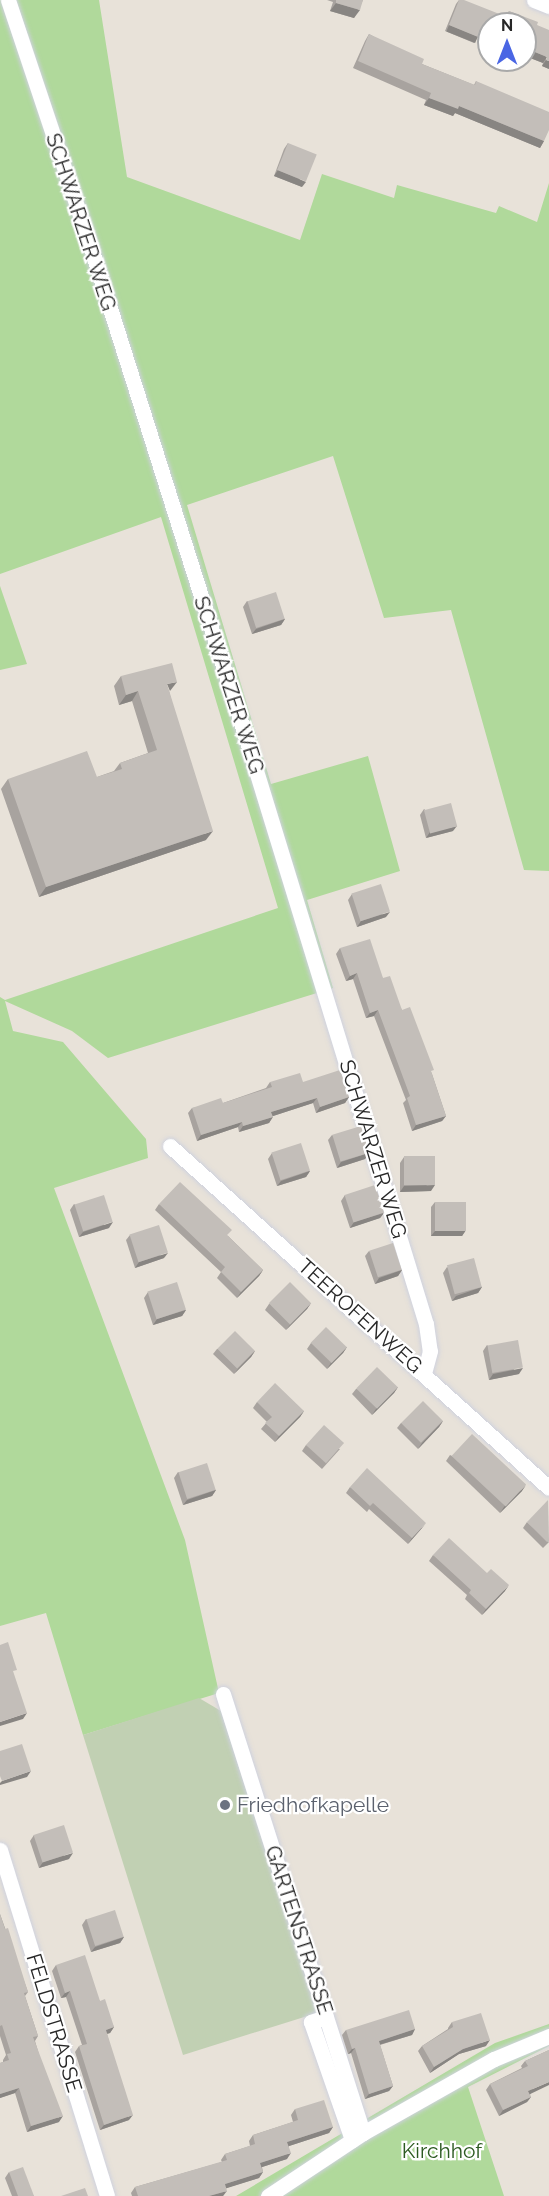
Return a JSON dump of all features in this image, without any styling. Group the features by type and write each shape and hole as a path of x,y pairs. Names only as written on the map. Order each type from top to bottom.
{"street":[{"name":"SCHWARZER WEG","path":"8,0 91,248 250,751 426,1324 430,1351 424,1374"},
{"path":"534,0 549,6"},
{"name":"TEEROFENWEG","path":"170,1146 549,1488"},
{"name":"GARTENSTRASSE","path":"223,1694 326,2017 358,2137"},
{"name":"FELDSTRASSE","path":"0,1850 107,2196"},
{"path":"268,2196 358,2137 494,2059 549,2036"}],"green space":[{"path":"0,0 99,0 127,177 300,240 322,174 394,198 397,185 496,213 499,206 537,222 549,183 549,871 524,870 451,610 384,618 333,456 187,505 271,784 368,756 400,871 307,900 333,988 108,1058 72,1031 5,1001 13,1031 63,1042 146,1139 148,1158 54,1188 185,1540 219,1693 83,1735 46,1613 0,1626 0,997 5,1000 278,908 161,517 0,574"},
{"path":"0,586 27,664 0,670"},
{"path":"199,1698 221,1711 317,2013 183,2055 83,1735"},
{"name":"Kirchhof","path":"549,2024 549,2046 468,2087 504,2196 236,2196 495,2043"}],"building":[{"path":"336,0 363,0 360,10 336,3"},
{"path":"459,0 494,12 477,12 477,37 449,25"},
{"path":"537,25 549,30 549,61 546,60 547,57 537,53"},
{"path":"369,34 424,59 422,64 475,85 476,81 549,112 549,130 544,141 459,106 458,109 429,98 431,93 358,61"},
{"path":"288,143 317,155 306,182 277,170"},
{"path":"276,592 285,619 256,628 247,601"},
{"path":"172,663 177,682 167,684 213,831 46,887 8,779 87,751 97,777 122,769 120,763 157,750 138,691 126,695 121,676"},
{"path":"451,803 457,826 430,833 424,810"},
{"path":"381,884 390,912 360,921 352,894"},
{"path":"370,939 383,978 390,976 402,1010 410,1007 434,1070 431,1071 446,1116 416,1125 407,1098 410,1096 378,1010 370,1013 357,973 350,976 340,948"},
{"path":"340,1070 349,1097 320,1107 317,1098 271,1112 273,1117 243,1126 242,1122 201,1135 192,1108 221,1098 223,1103 272,1087 270,1082 300,1073 303,1082"},
{"path":"361,1126 369,1153 340,1162 332,1135"},
{"path":"301,1143 310,1171 280,1180 272,1153"},
{"path":"404,1156 435,1156 435,1185 404,1185"},
{"path":"180,1182 232,1230 227,1235 263,1270 241,1292 221,1272 225,1267 159,1204"},
{"path":"375,1185 384,1213 354,1222 345,1195"},
{"path":"104,1195 113,1222 83,1231 75,1205"},
{"path":"435,1202 466,1202 466,1231 435,1231"},
{"path":"159,1225 168,1253 138,1262 130,1235"},
{"path":"393,1243 402,1270 378,1277 369,1251"},
{"path":"474,1258 482,1287 455,1294 447,1265"},
{"path":"177,1282 186,1310 156,1319 148,1292"},
{"path":"290,1282 311,1303 290,1324 269,1303"},
{"path":"326,1327 347,1347 332,1363 311,1343"},
{"path":"235,1331 255,1351 237,1368 217,1349"},
{"path":"518,1340 523,1368 492,1373 487,1345"},
{"path":"377,1367 398,1387 377,1409 356,1389"},
{"path":"275,1383 304,1411 279,1436 265,1423 272,1417 257,1402"},
{"path":"423,1401 443,1421 421,1443 401,1423"},
{"path":"324,1425 344,1443 326,1463 306,1445"},
{"path":"472,1434 526,1484 506,1506 452,1456"},
{"path":"207,1463 216,1490 187,1499 178,1472"},
{"path":"367,1468 426,1523 412,1538 373,1503 370,1506 350,1487"},
{"path":"548,1500 549,1541 547,1542 527,1522"},
{"path":"449,1538 487,1573 491,1569 509,1585 486,1609 469,1593 471,1590 433,1555"},
{"path":"8,1642 17,1670 13,1671 27,1713 0,1722 0,1645"},
{"path":"22,1744 31,1771 2,1781 0,1751"},
{"path":"64,1825 73,1853 43,1862 34,1835"},
{"path":"115,1910 124,1937 95,1946 86,1919"},
{"path":"0,1914 5,1929 8,1928 28,1992 24,1993 38,2036 33,2037 63,2116 31,2126 19,2088 0,2094 0,2063 9,2060 7,2054 11,2053 2,2025 0,2026"},
{"path":"85,1955 100,2001 105,1999 114,2027 106,2030 133,2115 104,2125 79,2046 87,2044 70,1991 65,1993 56,1965"},
{"path":"409,2010 415,2029 379,2041 393,2086 369,2094 355,2048 352,2049 346,2030"},
{"path":"481,2013 490,2040 463,2049 434,2067 422,2046 453,2027 452,2022"},
{"path":"549,2050 549,2082 528,2091 531,2097 503,2110 490,2084 528,2066 525,2061"},
{"path":"324,2100 333,2127 287,2142 291,2153 260,2163 263,2172 225,2184 227,2191 209,2196 138,2196 135,2187 227,2160 225,2154 255,2144 253,2135 298,2120 295,2109"},
{"path":"23,2167 34,2196 18,2196 9,2172"},
{"path":"85,2188 88,2196 61,2196"}],"place":[{"name":"Friedhofkapelle","path":"225,1805"}]}
